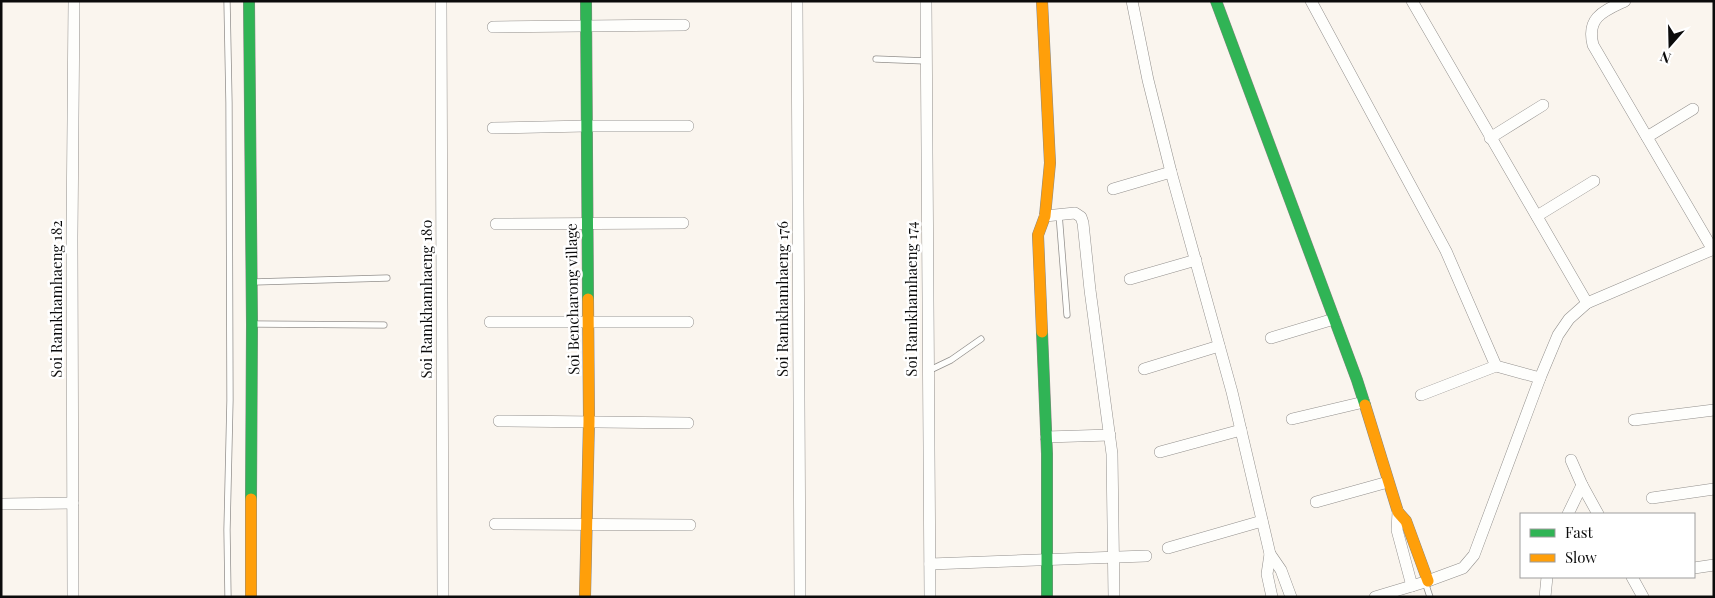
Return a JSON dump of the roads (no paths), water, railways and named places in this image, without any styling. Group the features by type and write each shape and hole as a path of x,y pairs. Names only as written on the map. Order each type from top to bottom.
{"street":[{"name":"Soi Ramkhamhaeng 182","path":"73,597 72,227 74,1"},
{"path":"249,1 252,282 252,597"},
{"name":"Soi Ramkhamhaeng 180","path":"441,1 443,597"},
{"name":"Soi Bencharong village","path":"585,597 589,421 586,1"},
{"name":"Soi Ramkhamhaeng 176","path":"797,1 800,597"},
{"name":"Soi Ramkhamhaeng 174","path":"926,1 930,597"},
{"path":"1042,1 1050,163 1046,216 1038,235 1046,437 1047,597"},
{"path":"1132,1 1148,80 1241,430 1270,554 1281,570 1290,597"},
{"path":"1216,1 1334,319 1364,402 1398,512 1406,522 1426,582"},
{"path":"1311,1 1446,251 1496,366"},
{"path":"1412,1 1587,303"},
{"path":"1375,597 1426,582 1463,568 1474,555 1540,378 1558,335 1569,319 1587,303 1714,250 1593,45 1590,34 1592,26 1599,15 1625,1"},
{"path":"493,27 684,25"},
{"path":"1490,138 1543,105"},
{"path":"1647,137 1693,109"},
{"path":"493,128 688,126"},
{"path":"1113,189 1171,172"},
{"path":"1537,216 1594,181"},
{"path":"1046,216 1075,213 1080,217 1083,224 1112,454 1114,597"},
{"path":"496,224 683,223"},
{"path":"1130,280 1196,260"},
{"path":"1271,338 1334,319"},
{"path":"490,322 688,322"},
{"path":"1144,369 1219,346"},
{"path":"1420,395 1496,366 1540,378"},
{"path":"1292,419 1364,402"},
{"path":"1634,420 1714,410"},
{"path":"499,421 688,423"},
{"path":"1160,452 1241,430"},
{"path":"1046,437 1110,434"},
{"path":"1571,460 1597,513"},
{"path":"1316,502 1388,482"},
{"path":"1568,513 1582,485"},
{"path":"1652,498 1714,489"},
{"path":"3,504 72,503"},
{"path":"1398,512 1397,530 1412,586"},
{"path":"1168,548 1262,521"},
{"path":"495,524 690,525"},
{"path":"1270,554 1267,574 1272,597"},
{"path":"930,564 1146,556"},
{"path":"1695,568 1714,564"},
{"path":"1545,597 1547,578"},
{"path":"1633,578 1643,597"}],"lane":[{"path":"227,1 230,400 226,530 228,597"},
{"path":"876,59 926,60"},
{"path":"1059,214 1067,315"},
{"path":"252,282 387,278"},
{"path":"252,324 384,325"},
{"path":"928,372 951,360 981,339"},
{"path":"1426,582 1430,597"}]}
